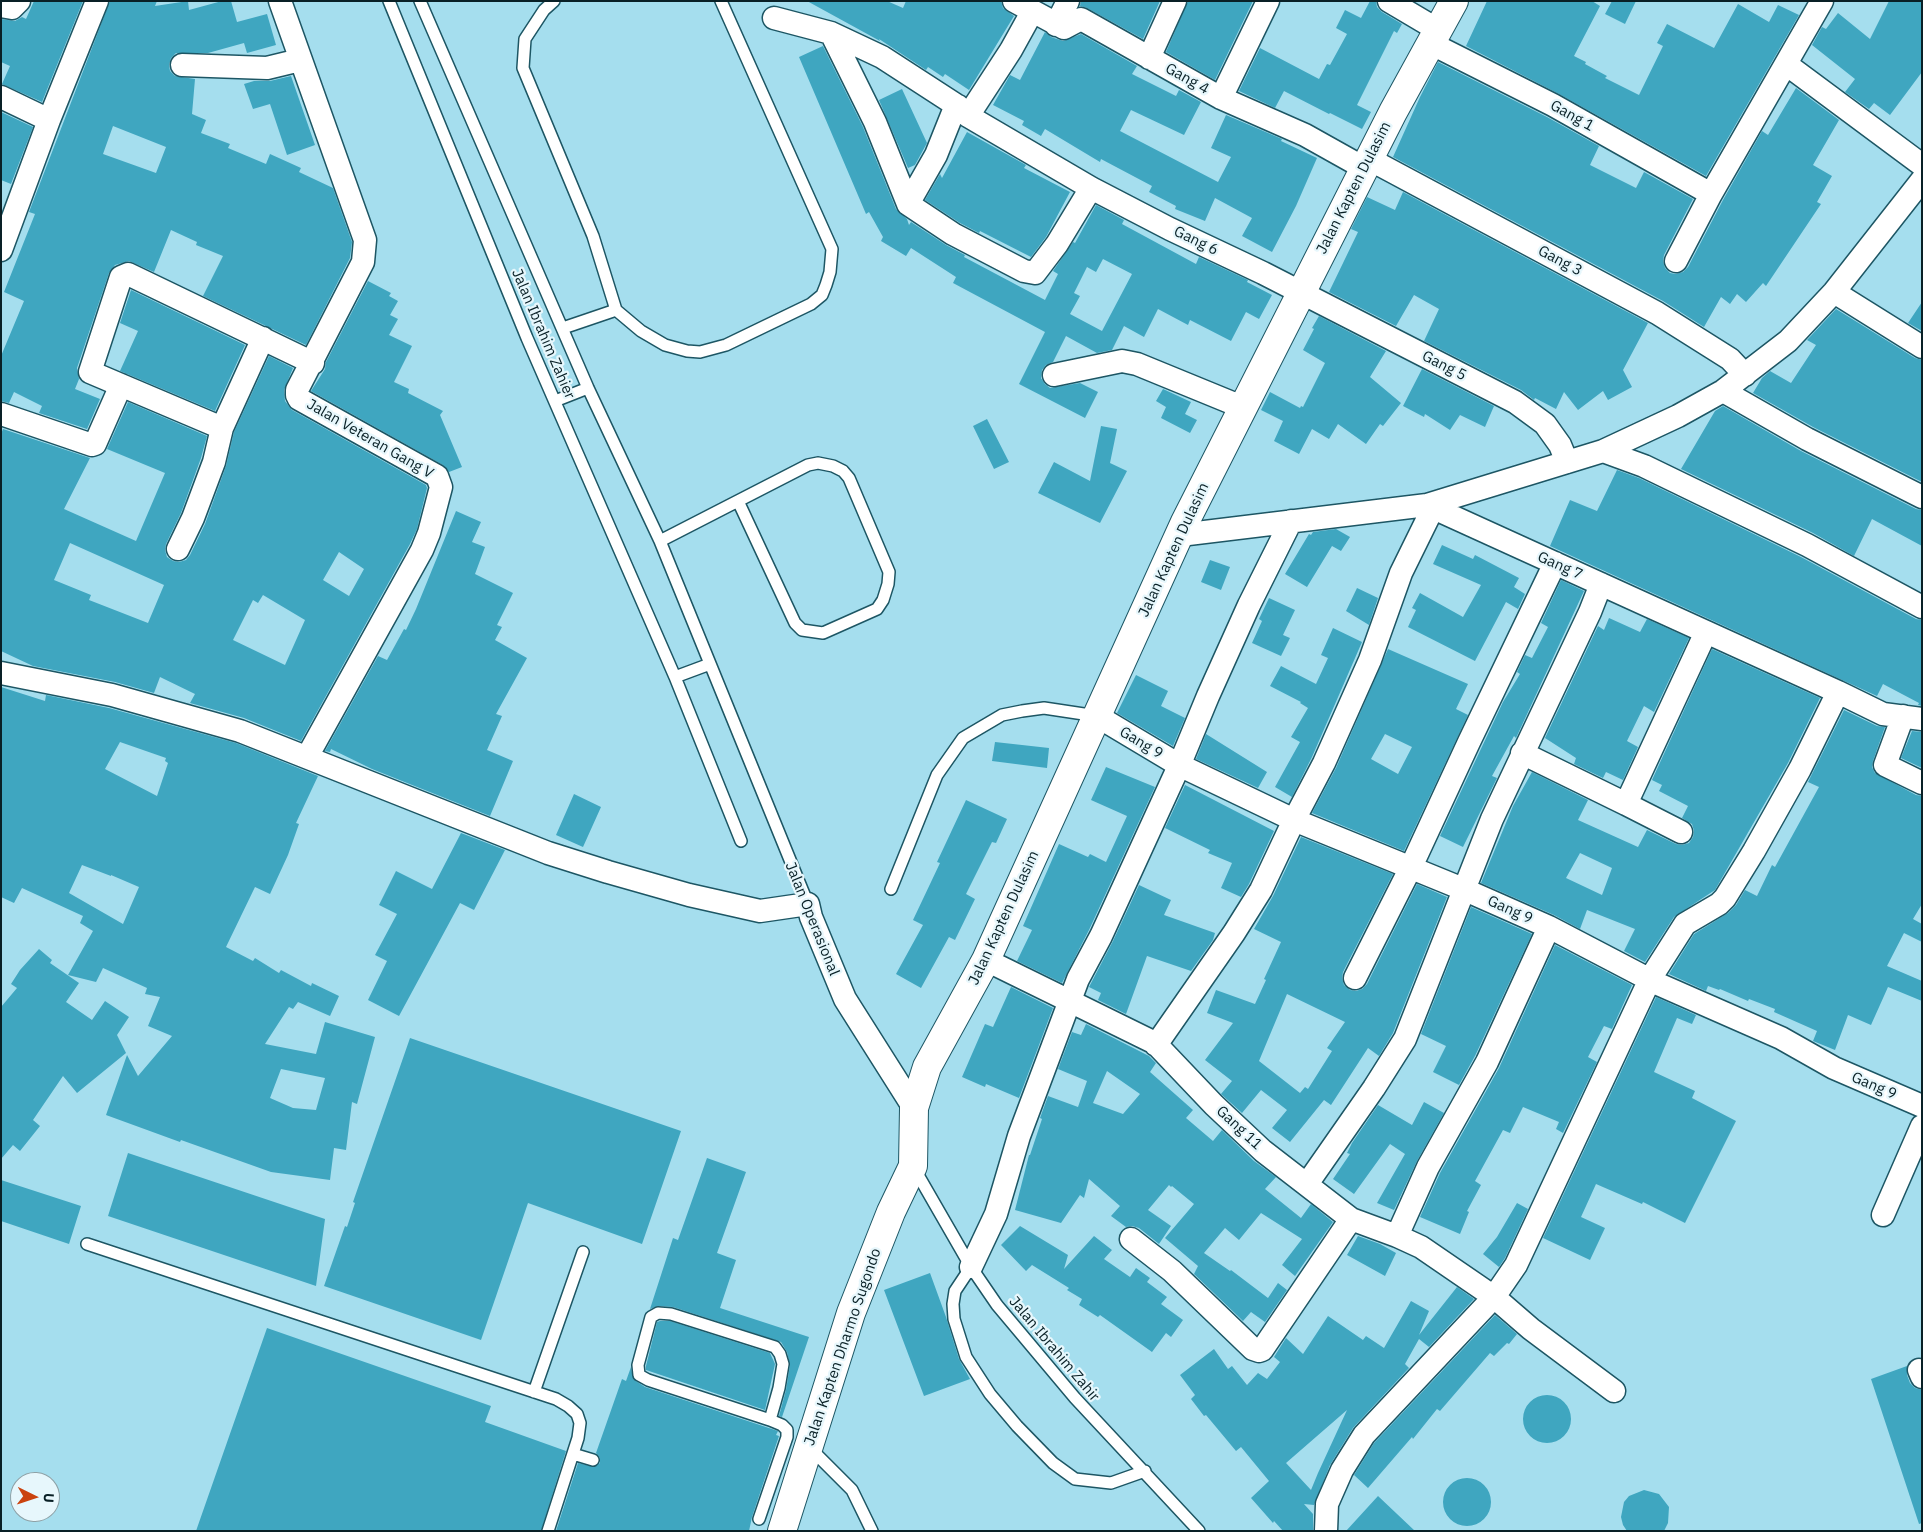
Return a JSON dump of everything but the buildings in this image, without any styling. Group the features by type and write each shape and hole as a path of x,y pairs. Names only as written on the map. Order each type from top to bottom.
{"main road":[{"name":"Jalan Kapten Dulasim","path":"914,1108 927,1067 986,960 1180,534 1366,164 1454,1"},
{"path":"912,1166 914,1108"},
{"name":"Jalan Kapten Dharmo Sugondo","path":"769,1524 808,1446 851,1313 912,1166"}],"street":[{"path":"1,6 12,8 19,1"},
{"path":"3,239 96,1"},
{"name":"Jalan Veteran Gang V","path":"280,1 365,240 363,262 298,390 299,399 437,476 441,487 430,533 422,550 307,757"},
{"path":"908,204 962,110 1011,50 1023,6 1056,25 1068,1"},
{"path":"1149,58 1175,1"},
{"path":"1221,98 1268,1"},
{"name":"Gang 1","path":"1389,1 1434,37 1711,194"},
{"path":"1676,261 1711,194 1822,1"},
{"name":"Gang 6","path":"774,18 831,32 882,57 962,110 1091,188 1301,293"},
{"name":"Gang 4","path":"1056,25 1064,28 1081,19 1221,98 1366,164"},
{"path":"831,32 875,122 908,204 953,234 1024,272 1035,273 1057,244 1091,188"},
{"path":"182,65 267,68 300,60"},
{"path":"1786,64 1922,165"},
{"path":"1,97 49,120"},
{"name":"Gang 3","path":"1366,164 1656,313 1730,360 1745,375"},
{"path":"1180,534 1430,507 1603,451 1678,416 1724,392 1788,342 1834,292 1922,180"},
{"path":"222,428 90,372 121,277 128,274 312,363"},
{"path":"1834,292 1922,347"},
{"name":"Gang 5","path":"1301,293 1515,402 1545,424 1560,445 1567,462"},
{"path":"178,549 197,508 214,462 222,428 263,338"},
{"path":"1054,375 1122,361 1137,364 1242,408"},
{"path":"1,414 92,445 95,444 120,385"},
{"path":"1724,392 1807,439 1922,497"},
{"path":"1603,451 1644,466 1806,545 1922,607"},
{"path":"1156,1044 1248,912 1261,890 1294,820 1324,763 1370,660 1401,573 1430,507"},
{"name":"Gang 7","path":"1430,507 1883,714 1912,718"},
{"path":"971,1268 996,1214 1019,1136 1078,979 1101,936 1249,605 1291,522"},
{"path":"1355,978 1411,868 1555,563"},
{"path":"1307,1184 1379,1081 1405,1039 1492,819 1590,612 1601,584"},
{"path":"1626,804 1706,632"},
{"path":"1,673 112,695 240,731 548,852 608,872 760,911 808,904"},
{"path":"1326,1531 1327,1504 1342,1470 1364,1435 1494,1297 1516,1265 1650,979 1685,924 1719,904 1724,898 1754,851 1796,777 1838,692"},
{"name":"Gang 9","path":"1097,716 1179,765 1294,820 1463,889 1550,927 1650,979 1781,1038 1834,1068 1922,1106"},
{"path":"1912,718 1885,765 1922,783"},
{"path":"1522,753 1681,832"},
{"name":"Jalan Operasional","path":"808,904 811,917 845,999 914,1108"},
{"path":"1397,1236 1428,1167 1487,1062 1550,927"},
{"name":"Gang 11","path":"986,960 1156,1044 1214,1105 1249,1138 1352,1219 1421,1247 1494,1297 1531,1329 1614,1391"},
{"path":"1883,1215 1922,1126"},
{"path":"1131,1239 1172,1270 1253,1349 1259,1351 1262,1350 1352,1219"}],"lane":[{"name":"Jalan Ibrahim Zahier","path":"389,1 523,329 675,677"},
{"name":"Jalan Ibrahim Zahier","path":"420,1 588,388 660,541 710,664"},
{"path":"554,1 544,10 525,39 523,68 593,236 616,310 642,331 665,345 687,351 700,352 726,345 811,304 822,295 826,285 830,272 832,249 721,1"},
{"path":"563,328 616,310"},
{"path":"555,401 588,388"},
{"path":"660,541 808,465 818,463 833,466 843,471 849,478 889,572 888,584 883,600 877,609 823,633 802,630 795,622 738,501"},
{"path":"710,664 675,677 741,841"},
{"name":"Jalan Operasional","path":"710,664 778,835 808,904"},
{"path":"890,889 937,775 963,738 1002,715 1022,711 1044,708 1097,716"},
{"name":"Jalan Ibrahim Zahir","path":"912,1166 971,1268 997,1305 1075,1398 1199,1531"},
{"path":"87,1244 556,1399 568,1406 577,1414 580,1423 573,1454 548,1531"},
{"path":"534,1392 583,1252"},
{"path":"971,1268 955,1291 952,1304 954,1319 966,1357 990,1394 1017,1426 1053,1463 1075,1479 1111,1483 1145,1471"},
{"path":"769,1524 788,1433 782,1425 770,1420 648,1380 639,1375 638,1366 651,1317 658,1313 671,1314 775,1347 780,1354 783,1364 779,1388 770,1420"},
{"path":"808,1446 852,1490 872,1531"},
{"path":"573,1454 593,1460"}]}
